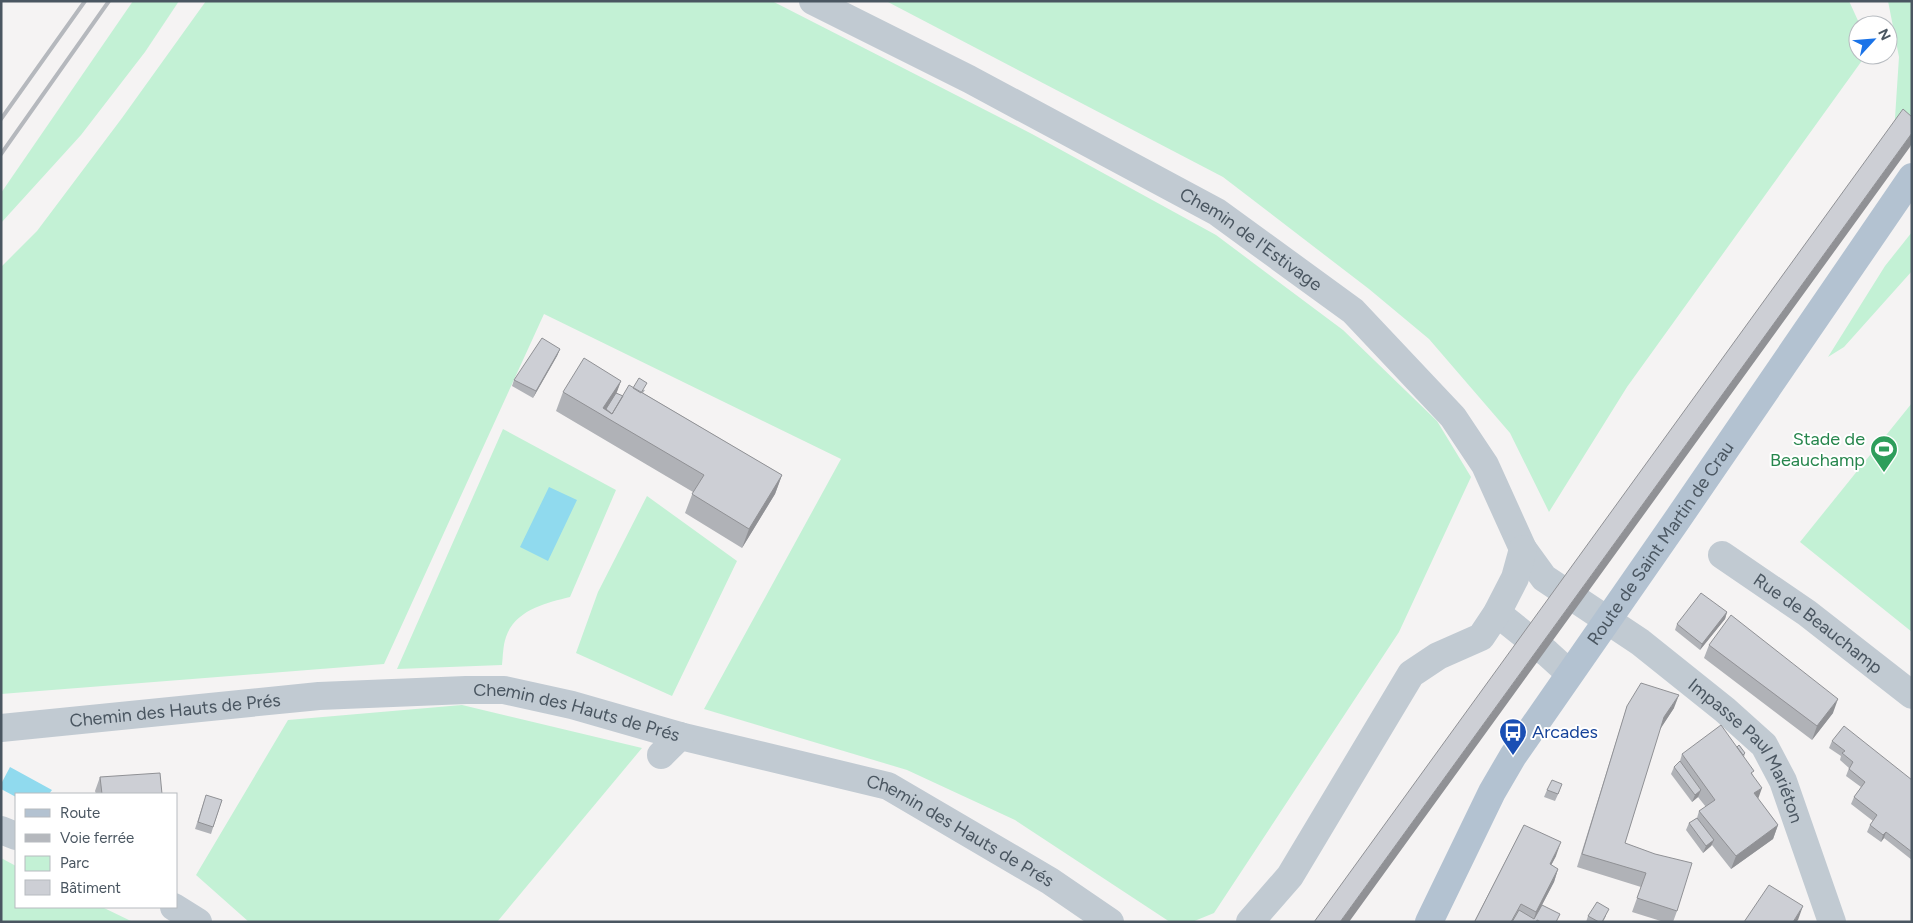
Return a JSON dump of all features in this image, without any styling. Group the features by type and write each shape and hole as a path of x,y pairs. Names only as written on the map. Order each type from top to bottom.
{"main road":[{"name":"Route de Saint Martin de Crau","path":"1428,922 1492,792 1513,756 1912,176"}],"street":[{"name":"Chemin de l'Estivage","path":"813,1 969,79 1217,212 1353,311 1453,418 1485,465 1523,549 1544,578 1578,601"},
{"path":"1250,922 1290,876 1411,674 1438,656 1481,638 1516,578 1523,549"},
{"name":"Rue de Beauchamp","path":"1722,555 1807,613 1912,695"},
{"name":"Impasse Paul Mariéton","path":"1578,601 1640,642 1764,745 1783,781 1832,922"},
{"path":"1497,613 1569,673"},
{"name":"Chemin des Hauts de Prés","path":"1,728 319,696 504,690 538,696 670,745 888,786 1050,881 1110,922"},
{"path":"1,830 15,836"},
{"path":"176,908 198,922"}],"green space":[{"path":"133,1 179,1 145,52 81,135 1,223 1,193"},
{"path":"206,1 772,1 1032,134 1216,235 1343,330 1437,421 1471,477 1399,632 1214,913 1192,922 1170,922 1015,820 907,770 704,709 841,459 544,314 384,664 1,694 1,267 37,231 122,118"},
{"path":"886,1 1849,1 1855,15 1848,15 1848,65 1859,65 1627,387 1549,512 1510,433 1429,339 1369,289 1223,177"},
{"path":"1888,1 1912,1 1912,141 1910,147 1894,133 1899,57 1898,15 1891,15"},
{"path":"1912,232 1912,271 1844,347 1828,357 1885,266"},
{"name":"Stade de Beauchamp","path":"1912,403 1912,632 1800,542"},
{"path":"503,429 616,490 570,597 532,609 516,620 506,637 502,665 397,669"},
{"path":"647,496 737,561 672,696 576,653 598,592"},
{"path":"462,705 642,748 497,922 249,922 196,875 288,720"},
{"path":"1,858 15,865 15,908 104,908 133,922 1,922"}],"water":[{"path":"549,487 577,500 548,561 520,547"},
{"path":"10,767 52,790 50,793 15,793 15,796 1,789 1,784"}],"building":[{"path":"1903,109 1912,117 1912,133 1340,922 1314,922"},
{"path":"542,338 560,349 536,391 514,380"},
{"path":"584,358 621,381 603,408 612,414 629,385 782,475 749,529 692,494 704,475 563,392"},
{"path":"639,378 647,383 641,393 633,388"},
{"path":"616,393 623,396 612,414 606,409"},
{"path":"1701,593 1727,612 1702,644 1677,624"},
{"path":"1731,615 1838,699 1817,726 1709,645"},
{"path":"1641,683 1679,695 1664,717 1625,843 1655,854 1692,863 1677,911 1637,898 1646,873 1582,854 1627,706"},
{"path":"1721,725 1754,771 1751,773 1762,788 1754,793 1778,825 1736,856 1699,811 1715,800 1682,754"},
{"path":"1844,726 1912,780 1912,852 1886,832 1883,835 1870,825 1877,815 1854,797 1865,782 1849,769 1853,762 1842,753 1845,751 1832,741"},
{"path":"1739,745 1745,753 1743,755 1737,747"},
{"path":"1680,761 1701,790 1695,795 1674,767"},
{"path":"160,773 162,793 102,793 100,777"},
{"path":"1552,780 1562,784 1558,794 1547,790"},
{"path":"206,795 222,800 213,827 198,822"},
{"path":"1697,818 1714,840 1706,846 1689,823"},
{"path":"1524,825 1561,842 1550,864 1558,869 1536,912 1521,904 1511,922 1477,922 1475,921"},
{"path":"1769,885 1803,906 1793,922 1744,922"},
{"path":"1597,902 1609,909 1602,922 1588,916"},
{"path":"1542,905 1560,914 1556,922 1541,922 1537,920 1536,922 1512,922 1519,910 1534,919"}],"railway":[{"path":"1,119 85,1"},
{"path":"1,154 109,1"}],"place":[{"name":"Stade de Beauchamp","path":"1884,473"},
{"name":"Arcades","path":"1513,756"}]}
